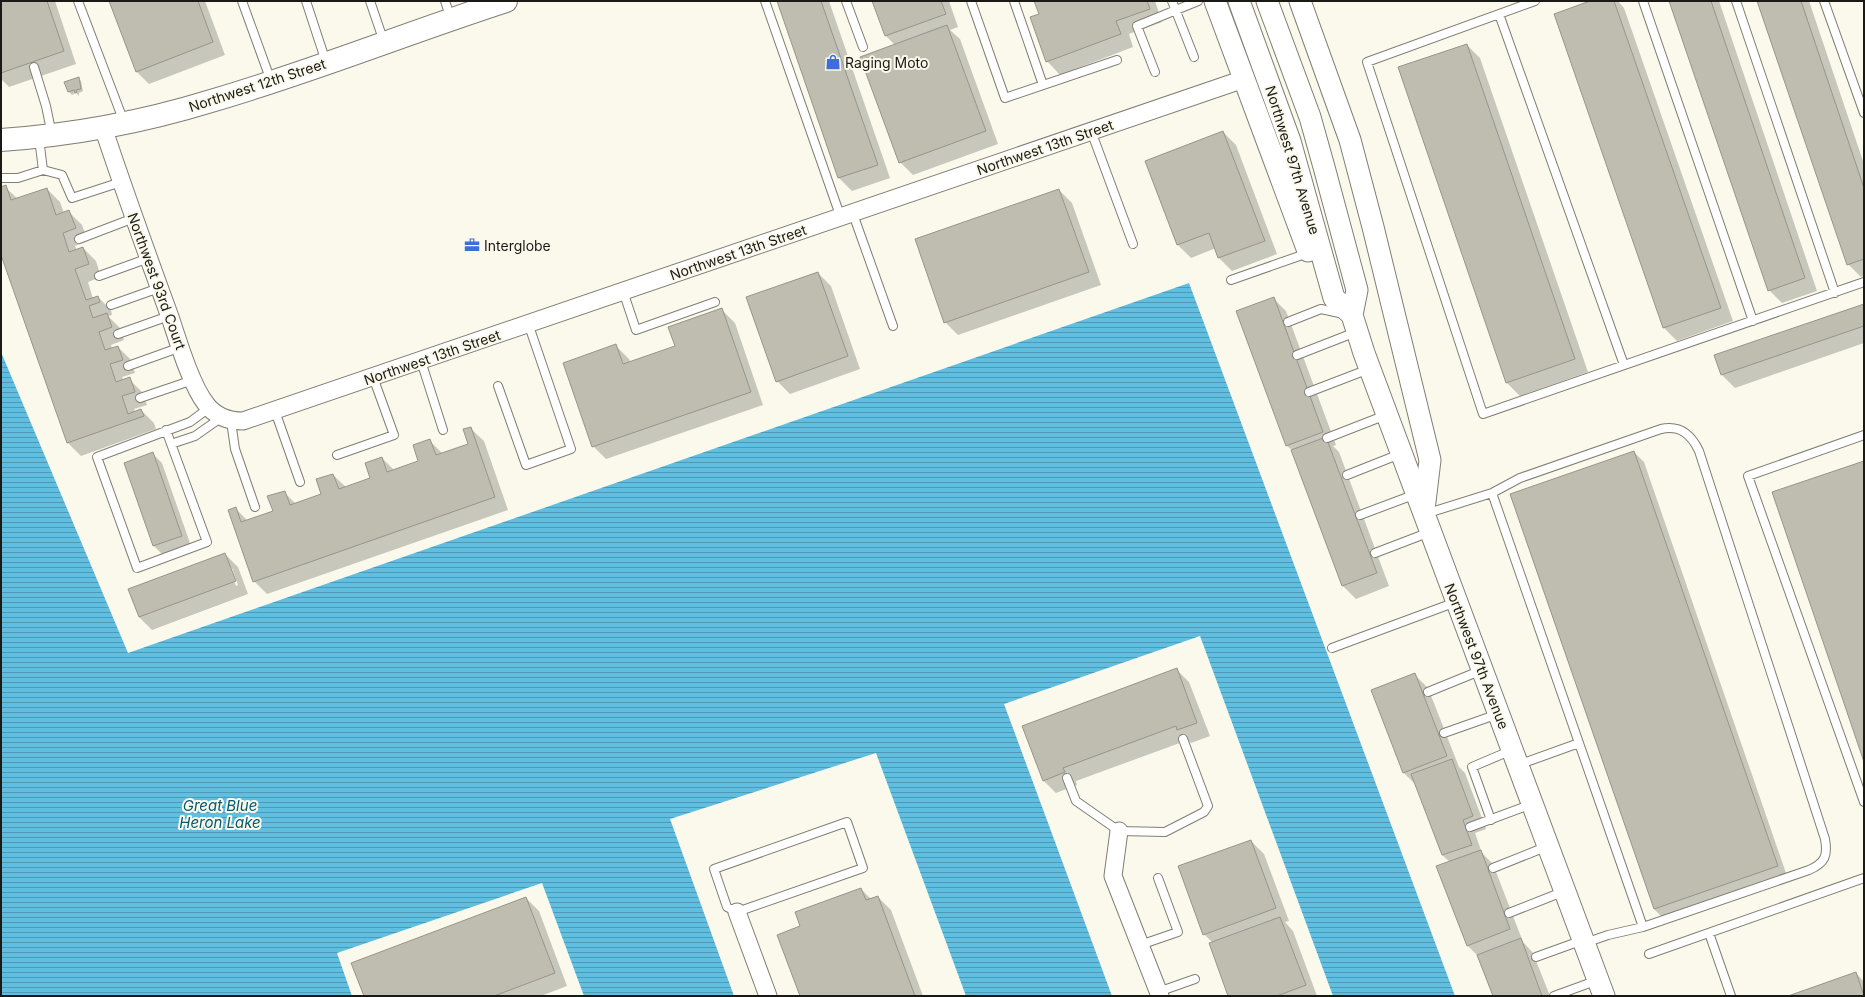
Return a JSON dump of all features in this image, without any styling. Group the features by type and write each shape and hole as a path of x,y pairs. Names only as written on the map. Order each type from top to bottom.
{"main road":[{"name":"Northwest 12th Street","path":"1,140 46,136 103,127 211,102 384,42 448,10 500,2"}],"street":[{"path":"1215,1 1309,253 1327,272"},
{"name":"Northwest 97th Avenue","path":"1239,1 1290,141 1334,298 1355,324"},
{"name":"Northwest 97th Avenue","path":"1267,1 1310,117 1324,167 1357,290 1355,324 1369,368 1601,988"},
{"path":"1300,1 1357,163 1430,460 1427,523"},
{"name":"Northwest 13th Street","path":"221,415 243,420 275,411 528,323 847,216 1244,79"},
{"name":"Northwest 93rd Court","path":"103,127 121,182 193,380 199,394 221,415"},
{"path":"1119,832 1113,876 1159,994"},
{"path":"737,912 768,996"}],"lane":[{"path":"78,1 125,122"},
{"path":"242,1 271,82"},
{"path":"306,1 327,63"},
{"path":"370,1 384,42"},
{"path":"765,1 847,216 893,326"},
{"path":"846,1 863,47"},
{"path":"971,1 1005,98 1117,60"},
{"path":"1014,1 1044,85"},
{"path":"1172,1 1194,57"},
{"path":"1155,72 1137,26 1198,1"},
{"path":"1535,1 1367,62 1483,414 1864,282"},
{"path":"1643,1 1753,321"},
{"path":"1736,1 1835,293"},
{"path":"1824,1 1864,113"},
{"path":"1499,14 1624,365"},
{"path":"34,67 46,106 46,136 43,170"},
{"path":"1091,131 1133,244"},
{"path":"1,178 18,178 43,170 62,175 72,198 121,182"},
{"path":"79,239 134,218"},
{"path":"1231,280 1309,253"},
{"path":"99,276 149,258"},
{"path":"111,305 159,288"},
{"path":"623,291 636,330 715,302"},
{"path":"1288,322 1321,310 1355,324"},
{"path":"118,334 169,316"},
{"path":"498,386 526,465 570,450 528,323"},
{"path":"1297,355 1355,324"},
{"path":"128,366 181,347"},
{"path":"421,361 443,430"},
{"path":"1309,392 1369,368"},
{"path":"337,455 394,435 373,377"},
{"path":"140,398 193,380"},
{"path":"275,411 300,482"},
{"path":"166,430 207,542 137,568 97,457 166,430 190,422 221,415"},
{"path":"171,444 195,436 221,415"},
{"path":"221,415 235,449 255,507"},
{"path":"1328,438 1387,415"},
{"path":"1375,553 1427,523 1492,493 1520,478 1661,429 1669,428 1685,432 1690,436 1698,451 1825,839 1826,853 1824,859 1818,866 1809,870 1643,927 1584,941 1536,957"},
{"path":"1864,435 1748,476 1864,802"},
{"path":"1347,475 1401,454"},
{"path":"1492,493 1643,927"},
{"path":"1360,515 1416,494"},
{"path":"1332,648 1456,602"},
{"path":"1428,692 1482,670"},
{"path":"1444,733 1498,713"},
{"path":"1067,778 1076,801 1119,832 1165,832 1204,812 1208,806 1183,738"},
{"path":"1491,820 1472,767 1579,743"},
{"path":"1470,827 1533,804"},
{"path":"847,822 863,868 737,912 728,907 714,869 847,822"},
{"path":"1493,868 1548,846"},
{"path":"1140,945 1178,932 1158,878"},
{"path":"1649,954 1864,878"},
{"path":"1510,913 1565,891"},
{"path":"1709,933 1731,996"},
{"path":"1159,994 1195,979"},
{"path":"1554,996 1601,988"}],"water":[{"name":"Great Blue Heron Lake","path":"1189,283 1455,996 1333,996 1200,636 1004,704 1112,996 966,996 876,753 670,819 734,996 584,996 542,883 337,953 352,996 1,996 1,352 128,653"}],"building":[{"path":"1,1 47,1 64,51 1,73"},
{"path":"109,1 198,1 213,42 136,72"},
{"path":"777,1 821,1 878,165 838,178"},
{"path":"872,1 941,1 946,14 885,36"},
{"path":"1034,1 1147,1 1150,9 1116,21 1121,34 1046,62 1030,17 1039,14"},
{"path":"1590,1 1614,1 1721,308 1663,328 1554,14"},
{"path":"1669,1 1711,1 1805,278 1768,291"},
{"path":"1757,1 1801,1 1864,188 1864,259 1847,265"},
{"path":"947,25 986,131 899,163 860,57"},
{"path":"1467,44 1575,359 1506,383 1398,67"},
{"path":"79,77 81,89 76,90 77,92 75,93 74,90 68,92 64,82"},
{"path":"1223,131 1265,241 1218,258 1209,233 1177,245 1145,161"},
{"path":"6,185 11,200 47,188 56,215 69,210 76,228 63,233 69,252 83,247 89,264 75,269 86,300 98,296 100,302 89,306 93,318 107,313 112,327 99,332 105,350 118,346 123,360 110,364 116,382 130,377 135,392 122,396 128,414 141,409 144,416 67,443 1,255 1,187"},
{"path":"1059,189 1089,272 944,323 915,239"},
{"path":"818,272 848,356 776,382 746,297"},
{"path":"1274,297 1323,432 1286,446 1236,311"},
{"path":"1864,304 1864,326 1721,375 1714,355"},
{"path":"722,308 751,392 592,447 563,363 616,344 623,364 675,346 668,327"},
{"path":"471,427 495,497 253,582 228,510 236,507 241,522 273,511 267,496 285,491 290,505 321,494 316,479 333,474 339,489 370,478 365,463 382,457 387,472 418,461 413,445 430,439 436,455 468,444 463,429"},
{"path":"1326,437 1377,573 1342,586 1291,450"},
{"path":"1634,451 1778,866 1654,909 1510,494"},
{"path":"153,452 182,536 153,546 124,463"},
{"path":"1864,461 1864,762 1772,492"},
{"path":"225,553 236,581 139,617 128,589"},
{"path":"1177,668 1197,723 1177,730 1176,726 1063,768 1065,772 1043,781 1022,726"},
{"path":"1415,673 1447,756 1403,773 1371,690"},
{"path":"1452,759 1473,816 1463,820 1472,845 1442,855 1411,774"},
{"path":"1251,840 1276,908 1203,935 1178,866"},
{"path":"1481,850 1510,929 1467,946 1436,866"},
{"path":"861,888 866,900 878,896 915,996 800,996 777,935 800,926 795,912"},
{"path":"526,897 555,973 494,996 364,996 351,963"},
{"path":"1280,917 1306,985 1277,996 1228,996 1209,943"},
{"path":"1521,938 1542,996 1493,996 1477,955"},
{"path":"1856,972 1864,996 1788,996"}],"place":[{"name":"Raging Moto","path":"833,62"},
{"name":"Interglobe","path":"472,245"}]}
